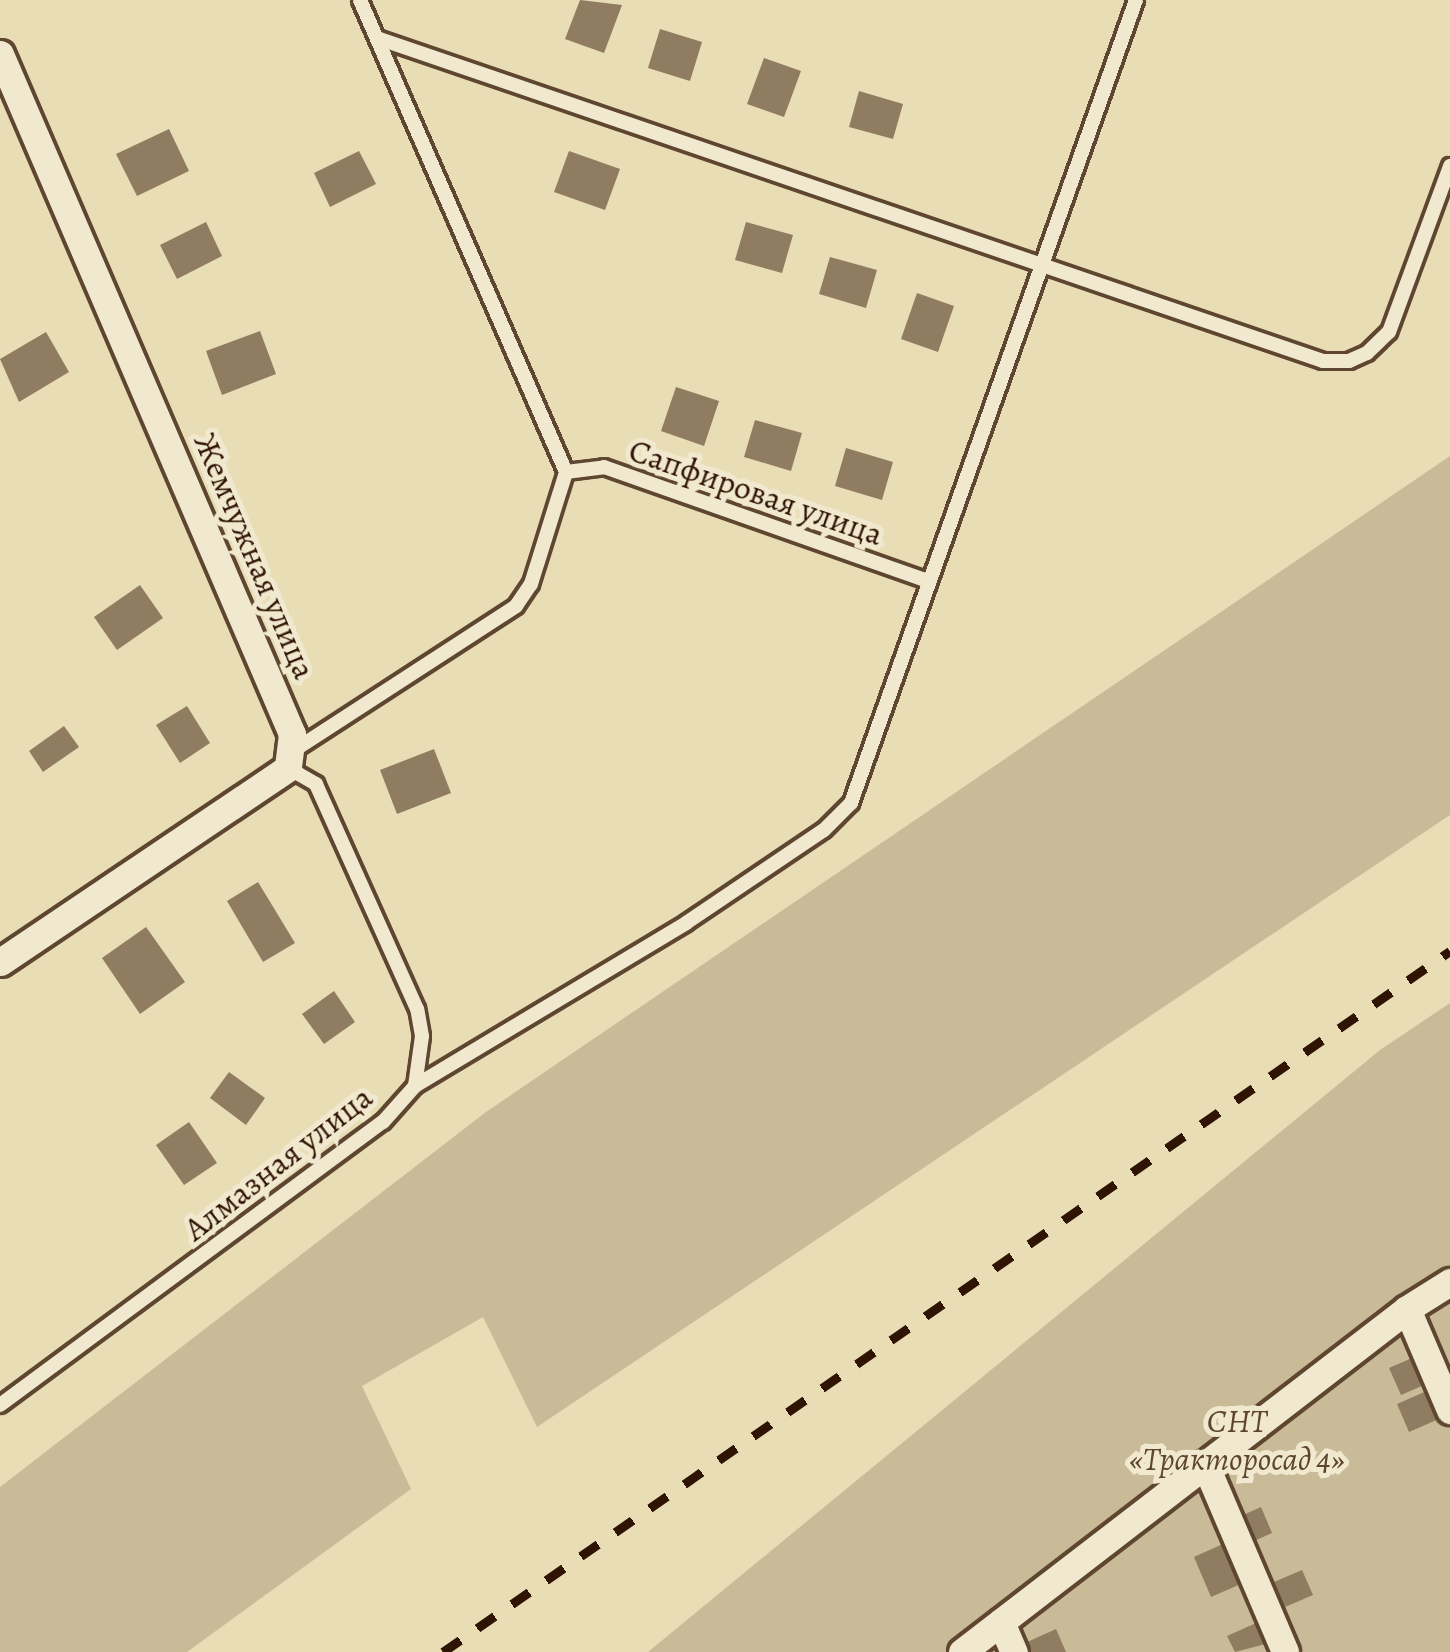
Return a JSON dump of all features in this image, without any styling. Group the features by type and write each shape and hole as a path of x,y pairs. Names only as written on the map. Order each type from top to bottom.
{"street":[{"name":"Жемчужная улица","path":"0,54 292,734 289,761"},
{"path":"0,962 289,761"},
{"path":"962,1652 1407,1309 1450,1282"},
{"path":"1407,1309 1450,1410"},
{"path":"1205,1464 1285,1652"},
{"path":"1001,1622 1014,1652"}],"lane":[{"path":"289,761 516,606 531,584 566,472 360,0"},
{"path":"415,1085 686,923 824,830 851,803 1136,0"},
{"path":"377,38 1323,361 1349,361 1367,353 1389,332 1450,166"},
{"name":"Сапфировая улица","path":"566,472 604,467 928,580"},
{"name":"Алмазная улица","path":"0,1405 383,1122 415,1085 422,1036 417,1009 316,784 289,761"}],"green space":[{"path":"1450,456 1450,815 537,1427 483,1317 362,1386 411,1489 187,1652 0,1652 0,1487 486,1112"},
{"name":"СНТ «Тракторосад 4»","path":"1450,1003 1450,1652 648,1652 1380,1050"}],"building":[{"path":"580,0 622,5 604,53 565,39"},
{"path":"660,29 702,42 690,81 648,68"},
{"path":"764,58 801,71 784,117 747,104"},
{"path":"859,91 903,104 893,139 849,127"},
{"path":"169,129 189,171 137,196 116,154"},
{"path":"359,151 376,184 330,207 314,173"},
{"path":"569,151 620,169 605,210 554,192"},
{"path":"206,222 222,256 177,279 160,245"},
{"path":"746,222 793,235 782,273 735,260"},
{"path":"830,257 877,270 866,308 819,294"},
{"path":"917,293 954,306 938,352 901,339"},
{"path":"260,331 276,374 222,395 206,351"},
{"path":"46,332 69,372 19,402 0,359"},
{"path":"676,387 719,401 704,446 661,431"},
{"path":"755,420 802,433 791,471 744,457"},
{"path":"846,448 893,462 882,500 835,486"},
{"path":"140,585 163,618 117,650 94,617"},
{"path":"187,706 210,743 180,763 156,725"},
{"path":"64,726 79,747 43,772 29,751"},
{"path":"434,749 451,793 397,814 380,770"},
{"path":"258,882 295,943 263,962 227,901"},
{"path":"146,927 185,982 140,1014 102,958"},
{"path":"334,991 355,1022 324,1044 302,1014"},
{"path":"229,1072 265,1098 246,1125 210,1098"},
{"path":"189,1122 217,1163 184,1185 156,1145"},
{"path":"1412,1358 1424,1385 1401,1395 1389,1368"},
{"path":"1429,1390 1441,1418 1409,1432 1397,1404"},
{"path":"1261,1507 1272,1533 1254,1541 1243,1515"},
{"path":"1225,1543 1243,1583 1211,1597 1194,1557"},
{"path":"1302,1570 1313,1595 1285,1607 1274,1582"},
{"path":"1263,1620 1273,1642 1235,1652 1227,1636"},
{"path":"1056,1629 1066,1652 1028,1652 1025,1643"}],"railway":[{"path":"443,1652 1450,951"}]}
